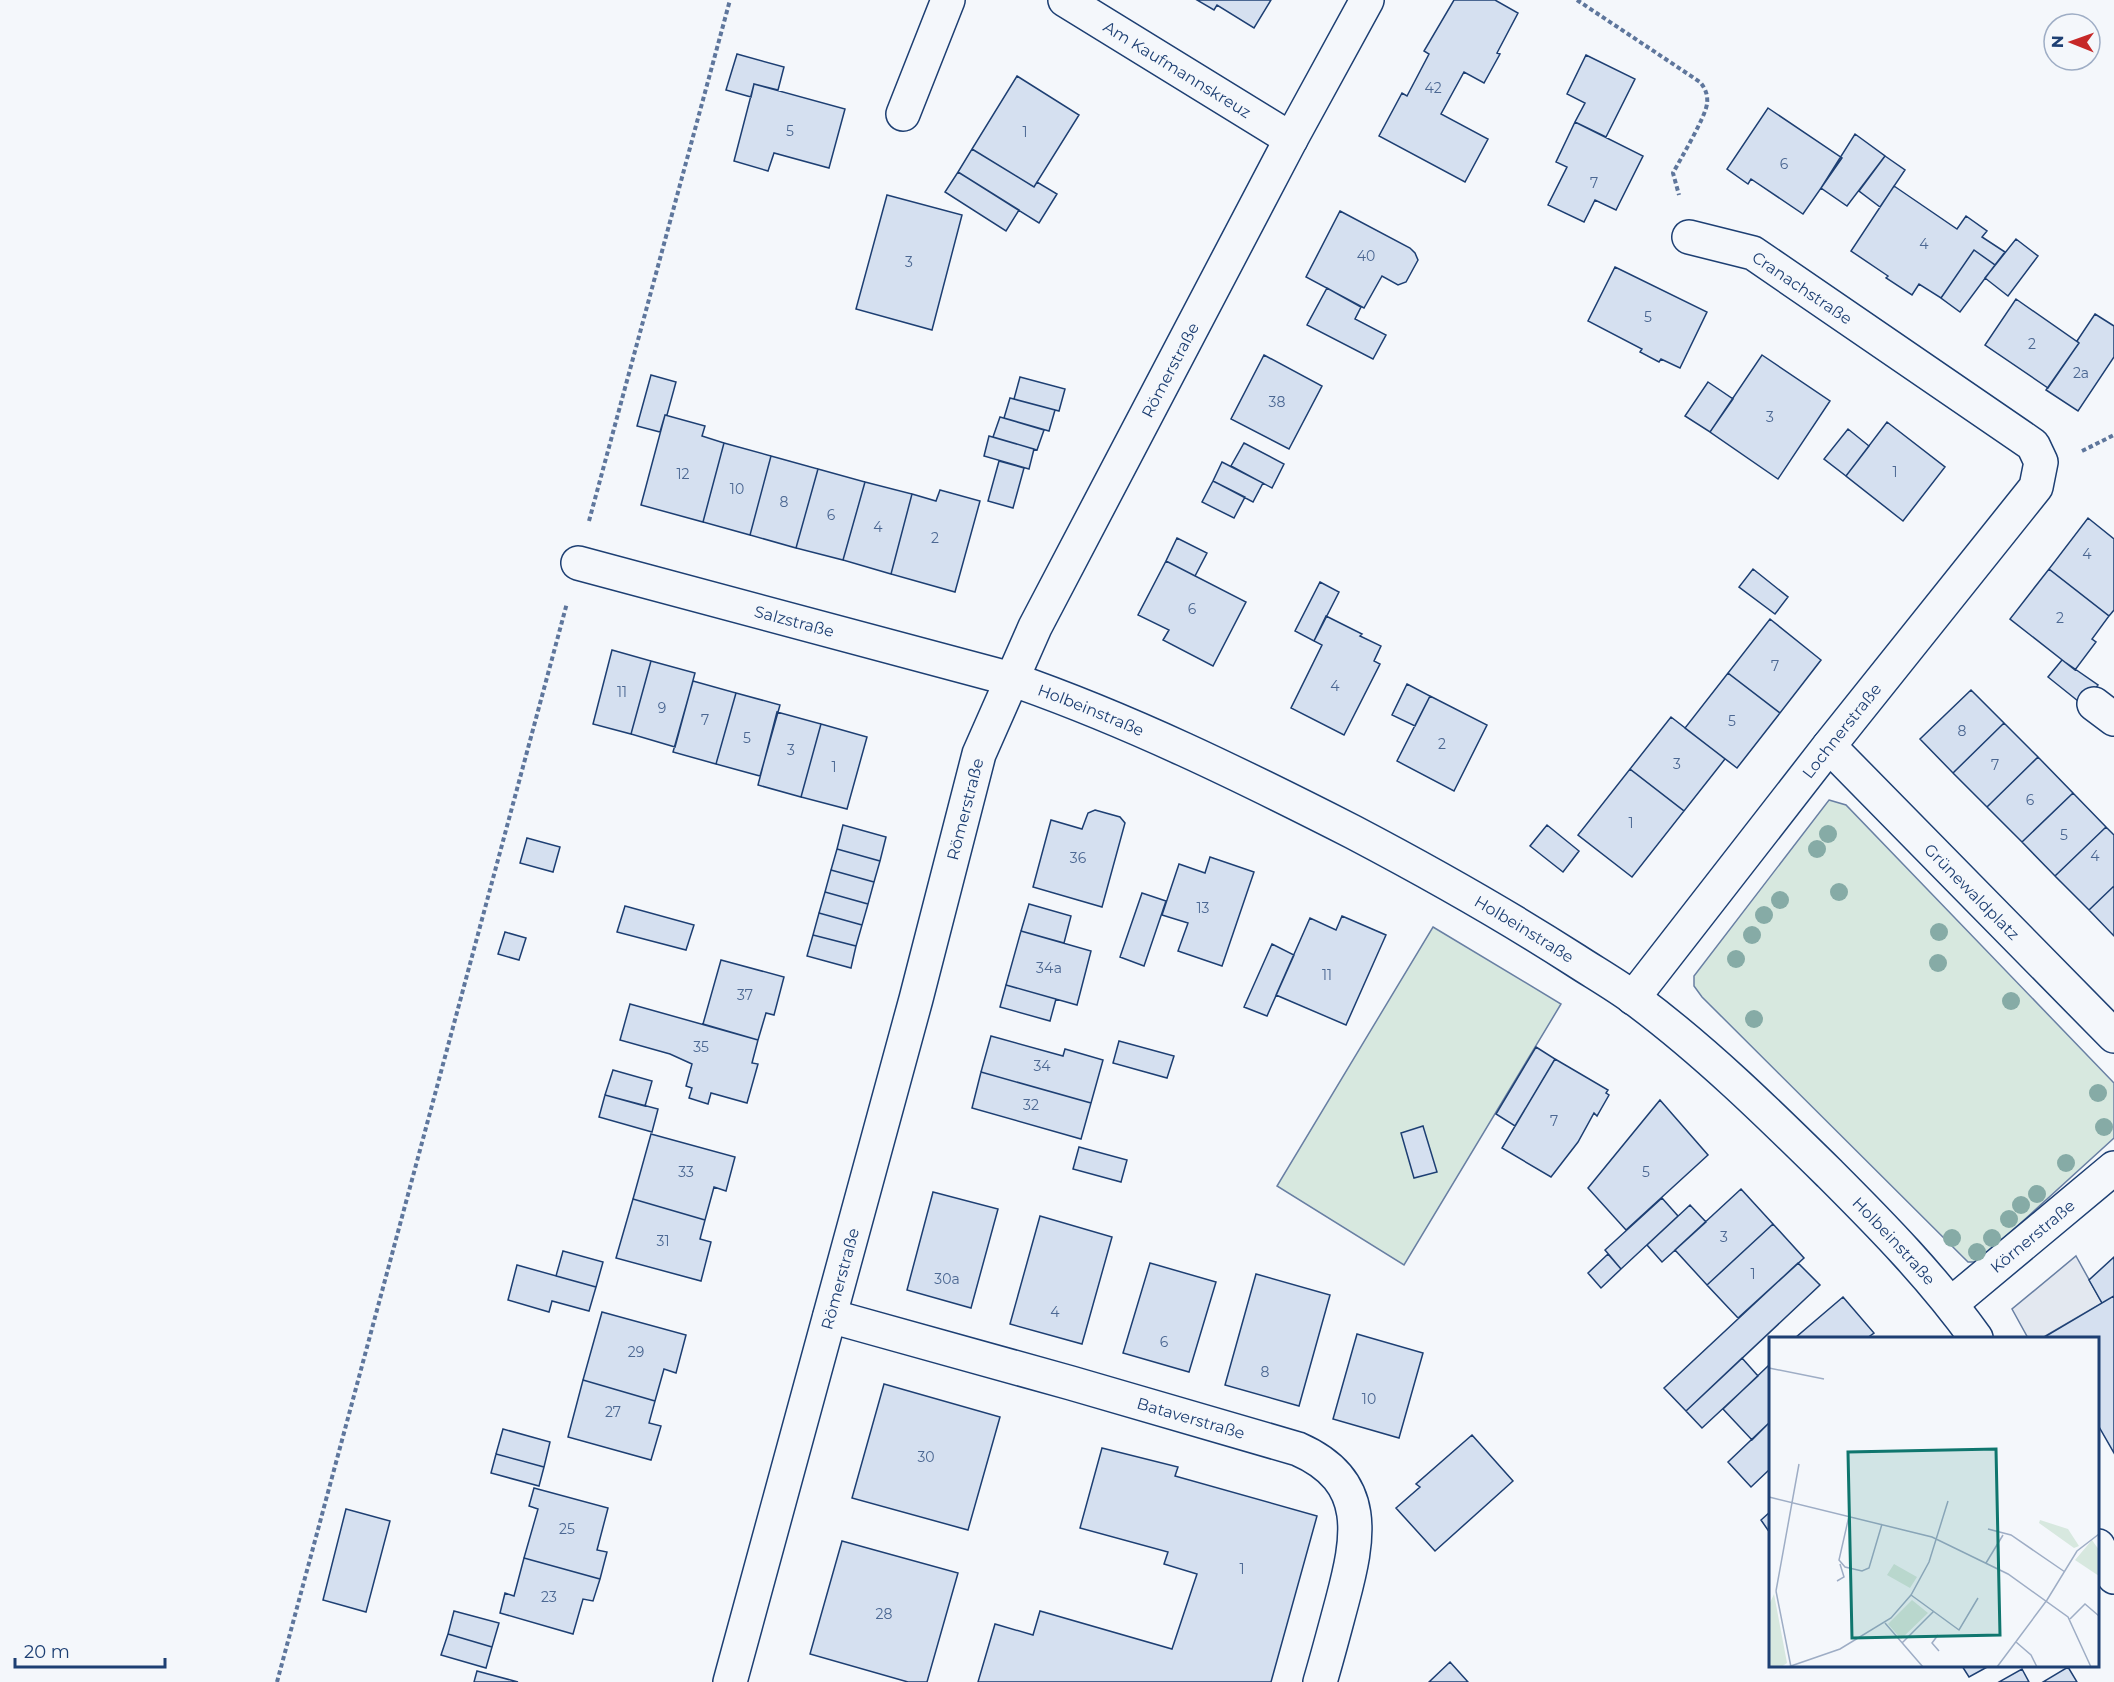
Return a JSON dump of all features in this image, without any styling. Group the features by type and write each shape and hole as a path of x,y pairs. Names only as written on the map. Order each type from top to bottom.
{"street":[{"path":"903,114 948,0"},
{"name":"Am Kaufmannskreuz","path":"1065,0 1292,139"},
{"name":"Römerstraße","path":"730,1682 916,999 979,753 1035,627 1367,0"},
{"name":"Cranachstraße","path":"1689,237 1753,253 2033,445 2041,462"},
{"name":"Lochnerstraße","path":"1633,998 1829,746 2036,487 2041,462"},
{"name":"Salzstraße","path":"578,563 1011,679"},
{"name":"Holbeinstraße","path":"1011,679 1073,700 1130,724 1271,790 1448,882 1537,935 1633,998 1693,1045 1779,1124 1892,1236 1951,1304 1975,1337"},
{"name":"Grünewaldplatz","path":"1829,746 2114,1036"},
{"name":"Körnerstraße","path":"1951,1304 2114,1168"},
{"name":"Bataverstraße","path":"830,1316 1298,1449 1328,1466 1340,1479 1348,1494 1356,1528 1352,1566 1320,1682"},
{"path":"2099,1550 2114,1577"}],"path":[{"path":"277,1682 730,0"},
{"path":"1577,0 1701,82 1705,88 1707,108 1673,173 1689,237"}],"shaded area":[{"path":"1829,800 1846,805 2114,1083 2114,1138 1978,1262 1968,1262 1702,997 1694,986 1694,976"},
{"path":"1433,927 1561,1004 1404,1265 1277,1186"},
{"path":"2076,1256 2102,1303 2044,1337 2027,1337 2012,1309"}],"building":[{"path":"1197,0 1271,0 1254,28 1217,5 1214,10"},
{"path":"1454,0 1495,0 1518,13 1484,83 1464,72 1441,114 1488,139 1465,182 1379,136 1402,93 1407,96 1429,54 1424,51"},
{"path":"737,54 784,67 778,90 754,84 751,97 726,90"},
{"path":"1586,55 1635,79 1606,137 1575,122 1585,103 1567,94"},
{"path":"1017,76 1079,115 1034,187 972,149"},
{"path":"754,84 845,109 829,168 774,153 768,171 734,161"},
{"path":"1768,108 1842,158 1803,214 1751,179 1748,184 1727,169"},
{"path":"1575,122 1643,156 1616,210 1595,200 1584,222 1548,205 1567,167 1556,162"},
{"path":"1855,134 1885,156 1847,206 1821,188"},
{"path":"972,149 1034,187 1037,182 1057,194 1039,223 958,172"},
{"path":"1885,156 1905,170 1880,207 1859,191"},
{"path":"958,172 1019,210 1006,231 945,192"},
{"path":"1894,186 1957,229 1966,216 1987,231 1982,237 2005,252 1995,265 1974,250 1941,298 1919,284 1912,295 1851,251"},
{"path":"887,195 962,215 932,330 856,309"},
{"path":"1340,211 1410,248 1418,260 1406,282 1398,285 1382,276 1364,308 1306,277"},
{"path":"2016,239 2038,256 2008,296 1985,278"},
{"path":"1974,250 1995,265 1960,312 1941,298"},
{"path":"1615,267 1707,312 1680,368 1661,359 1659,362 1640,352 1642,349 1588,321"},
{"path":"1327,288 1361,307 1355,319 1386,335 1373,359 1307,325"},
{"path":"2016,299 2079,343 2048,388 1985,345"},
{"path":"2095,314 2114,326 2114,357 2078,411 2046,390 2079,343 2077,341"},
{"path":"1264,355 1322,386 1289,449 1231,419"},
{"path":"1762,355 1830,401 1778,479 1710,432"},
{"path":"651,375 676,382 660,432 637,426"},
{"path":"1020,377 1065,389 1059,411 1014,399"},
{"path":"1708,382 1733,399 1710,432 1685,416"},
{"path":"1010,398 1055,410 1049,431 1004,418"},
{"path":"665,415 705,426 702,436 724,443 703,522 641,505"},
{"path":"1000,417 1044,430 1037,450 993,437"},
{"path":"1887,422 1945,467 1903,521 1846,476"},
{"path":"1848,429 1869,446 1846,476 1824,459"},
{"path":"989,436 1034,449 1029,469 984,456"},
{"path":"724,443 771,456 750,535 703,522"},
{"path":"1244,443 1284,464 1272,488 1231,466"},
{"path":"771,456 818,469 796,548 750,535"},
{"path":"999,461 1024,468 1013,508 988,501"},
{"path":"1222,462 1263,483 1253,502 1213,481"},
{"path":"818,469 865,482 843,560 796,548"},
{"path":"1213,481 1245,497 1234,518 1202,502"},
{"path":"865,482 912,494 891,574 843,560"},
{"path":"940,490 980,501 955,592 891,574 912,494 936,501"},
{"path":"2088,518 2114,539 2114,610 2109,616 2049,569"},
{"path":"1177,538 1207,553 1195,576 1166,561"},
{"path":"1166,561 1246,602 1213,666 1163,640 1169,630 1138,615"},
{"path":"1753,569 1788,597 1775,614 1739,587"},
{"path":"2049,569 2109,616 2092,639 2096,642 2075,670 2010,619"},
{"path":"1320,582 1339,592 1314,641 1295,631"},
{"path":"1326,616 1381,646 1374,661 1380,664 1344,735 1291,708 1322,645 1314,641"},
{"path":"1770,619 1821,660 1780,713 1728,673"},
{"path":"612,650 651,661 631,734 593,724"},
{"path":"2062,660 2098,685 2083,705 2048,677"},
{"path":"651,661 695,673 675,747 631,734"},
{"path":"1728,673 1780,713 1737,768 1685,728"},
{"path":"693,681 736,693 716,764 673,752"},
{"path":"1407,684 1430,696 1415,726 1392,715"},
{"path":"1971,690 2004,723 1953,773 1920,739"},
{"path":"736,693 780,705 760,776 716,764"},
{"path":"1430,696 1487,725 1454,791 1397,761"},
{"path":"777,712 821,724 801,797 758,785"},
{"path":"1671,717 1725,759 1684,811 1630,769"},
{"path":"2004,723 2038,757 1987,807 1953,773"},
{"path":"821,724 867,737 847,809 801,797"},
{"path":"2038,757 2073,793 2022,842 1987,807"},
{"path":"1630,769 1684,811 1632,877 1578,835"},
{"path":"2073,793 2106,827 2055,876 2022,842"},
{"path":"1095,810 1120,817 1125,823 1102,907 1033,887 1051,820 1082,829 1088,813"},
{"path":"843,825 886,837 880,861 837,849"},
{"path":"1547,825 1579,851 1563,872 1530,846"},
{"path":"2106,827 2114,835 2114,886 2089,910 2055,876"},
{"path":"527,838 560,847 553,872 520,863"},
{"path":"837,849 880,861 874,882 831,870"},
{"path":"1210,857 1254,872 1222,966 1178,951 1188,923 1162,915 1179,864 1205,873"},
{"path":"831,870 874,882 868,904 825,892"},
{"path":"2114,886 2114,936 2089,910"},
{"path":"825,892 868,904 862,925 819,913"},
{"path":"1142,893 1166,901 1144,966 1120,957"},
{"path":"1029,904 1071,916 1064,943 1021,931"},
{"path":"625,906 694,925 686,950 617,932"},
{"path":"819,913 862,925 856,946 813,935"},
{"path":"1342,916 1386,935 1346,1025 1276,995 1310,918 1336,930"},
{"path":"1021,931 1091,951 1077,1005 1006,985"},
{"path":"505,932 526,938 519,960 498,954"},
{"path":"813,935 856,946 851,968 807,956"},
{"path":"1272,944 1294,955 1267,1016 1244,1007"},
{"path":"721,960 784,977 774,1015 766,1013 758,1040 703,1024"},
{"path":"1006,985 1056,999 1050,1021 1000,1007"},
{"path":"630,1004 758,1040 752,1063 758,1064 747,1103 711,1093 708,1104 689,1098 692,1088 686,1086 692,1064 670,1054 620,1040"},
{"path":"991,1036 1063,1056 1065,1049 1103,1060 1091,1103 981,1072"},
{"path":"1119,1041 1174,1056 1167,1078 1113,1063"},
{"path":"1536,1047 1555,1059 1515,1126 1496,1114"},
{"path":"1555,1059 1608,1090 1606,1093 1609,1095 1597,1116 1594,1113 1578,1142 1551,1177 1502,1148"},
{"path":"613,1070 652,1081 645,1106 605,1095"},
{"path":"981,1072 1091,1103 1081,1139 972,1108"},
{"path":"605,1095 658,1109 652,1132 599,1117"},
{"path":"1660,1100 1708,1155 1626,1230 1588,1188"},
{"path":"1423,1126 1437,1172 1414,1178 1401,1133"},
{"path":"651,1134 735,1157 726,1191 714,1187 705,1220 633,1199"},
{"path":"1079,1147 1127,1160 1121,1182 1073,1169"},
{"path":"1741,1189 1773,1224 1707,1285 1675,1250"},
{"path":"933,1192 998,1209 971,1308 907,1290"},
{"path":"1662,1198 1678,1216 1621,1269 1605,1250"},
{"path":"633,1199 705,1220 700,1239 711,1242 701,1281 616,1258"},
{"path":"1690,1205 1706,1222 1662,1262 1647,1245"},
{"path":"1040,1216 1112,1237 1082,1344 1010,1324"},
{"path":"1773,1224 1804,1258 1738,1318 1707,1285"},
{"path":"563,1251 603,1262 596,1287 556,1276"},
{"path":"1608,1254 1621,1269 1601,1288 1588,1273"},
{"path":"2114,1257 2114,1296 2102,1303 2089,1280"},
{"path":"1150,1263 1216,1282 1189,1372 1123,1353"},
{"path":"1798,1263 1820,1285 1686,1411 1664,1388"},
{"path":"517,1265 596,1287 589,1311 552,1301 549,1312 508,1300"},
{"path":"1256,1274 1330,1295 1299,1406 1225,1385"},
{"path":"2114,1296 2114,1453 2099,1427 2099,1337 2046,1336"},
{"path":"1843,1297 1874,1333 1868,1337 1796,1337"},
{"path":"602,1312 686,1335 676,1373 664,1369 655,1401 583,1380"},
{"path":"1357,1334 1423,1353 1399,1438 1333,1419"},
{"path":"1742,1358 1758,1376 1702,1428 1686,1411"},
{"path":"1769,1367 1769,1423 1752,1440 1723,1409"},
{"path":"583,1380 655,1401 649,1423 661,1426 651,1460 568,1437"},
{"path":"884,1384 1000,1417 968,1530 852,1498"},
{"path":"1769,1423 1769,1470 1751,1487 1728,1462"},
{"path":"503,1429 550,1442 544,1467 496,1454"},
{"path":"1472,1435 1513,1481 1435,1551 1396,1508 1420,1487 1416,1484"},
{"path":"1102,1448 1178,1467 1175,1476 1317,1516 1271,1682 978,1682 995,1624 1033,1635 1040,1611 1172,1649 1197,1574 1164,1564 1168,1552 1080,1528"},
{"path":"496,1454 544,1467 539,1486 491,1473"},
{"path":"534,1488 608,1508 597,1550 607,1552 600,1579 524,1558 538,1509 529,1506"},
{"path":"346,1509 390,1521 366,1612 323,1600"},
{"path":"1769,1513 1769,1532 1761,1520"},
{"path":"842,1541 958,1573 927,1682 908,1682 810,1654"},
{"path":"524,1558 600,1579 593,1601 583,1599 573,1634 500,1613 505,1593 514,1596"},
{"path":"454,1611 499,1623 492,1647 448,1634"},
{"path":"448,1634 492,1647 486,1668 441,1655"},
{"path":"1450,1662 1468,1682 1429,1682"},
{"path":"1963,1667 1987,1667 1969,1677"},
{"path":"2068,1667 2077,1682 2043,1682"},
{"path":"2022,1669 2029,1682 1999,1682"},
{"path":"477,1671 518,1682 474,1682"}]}
